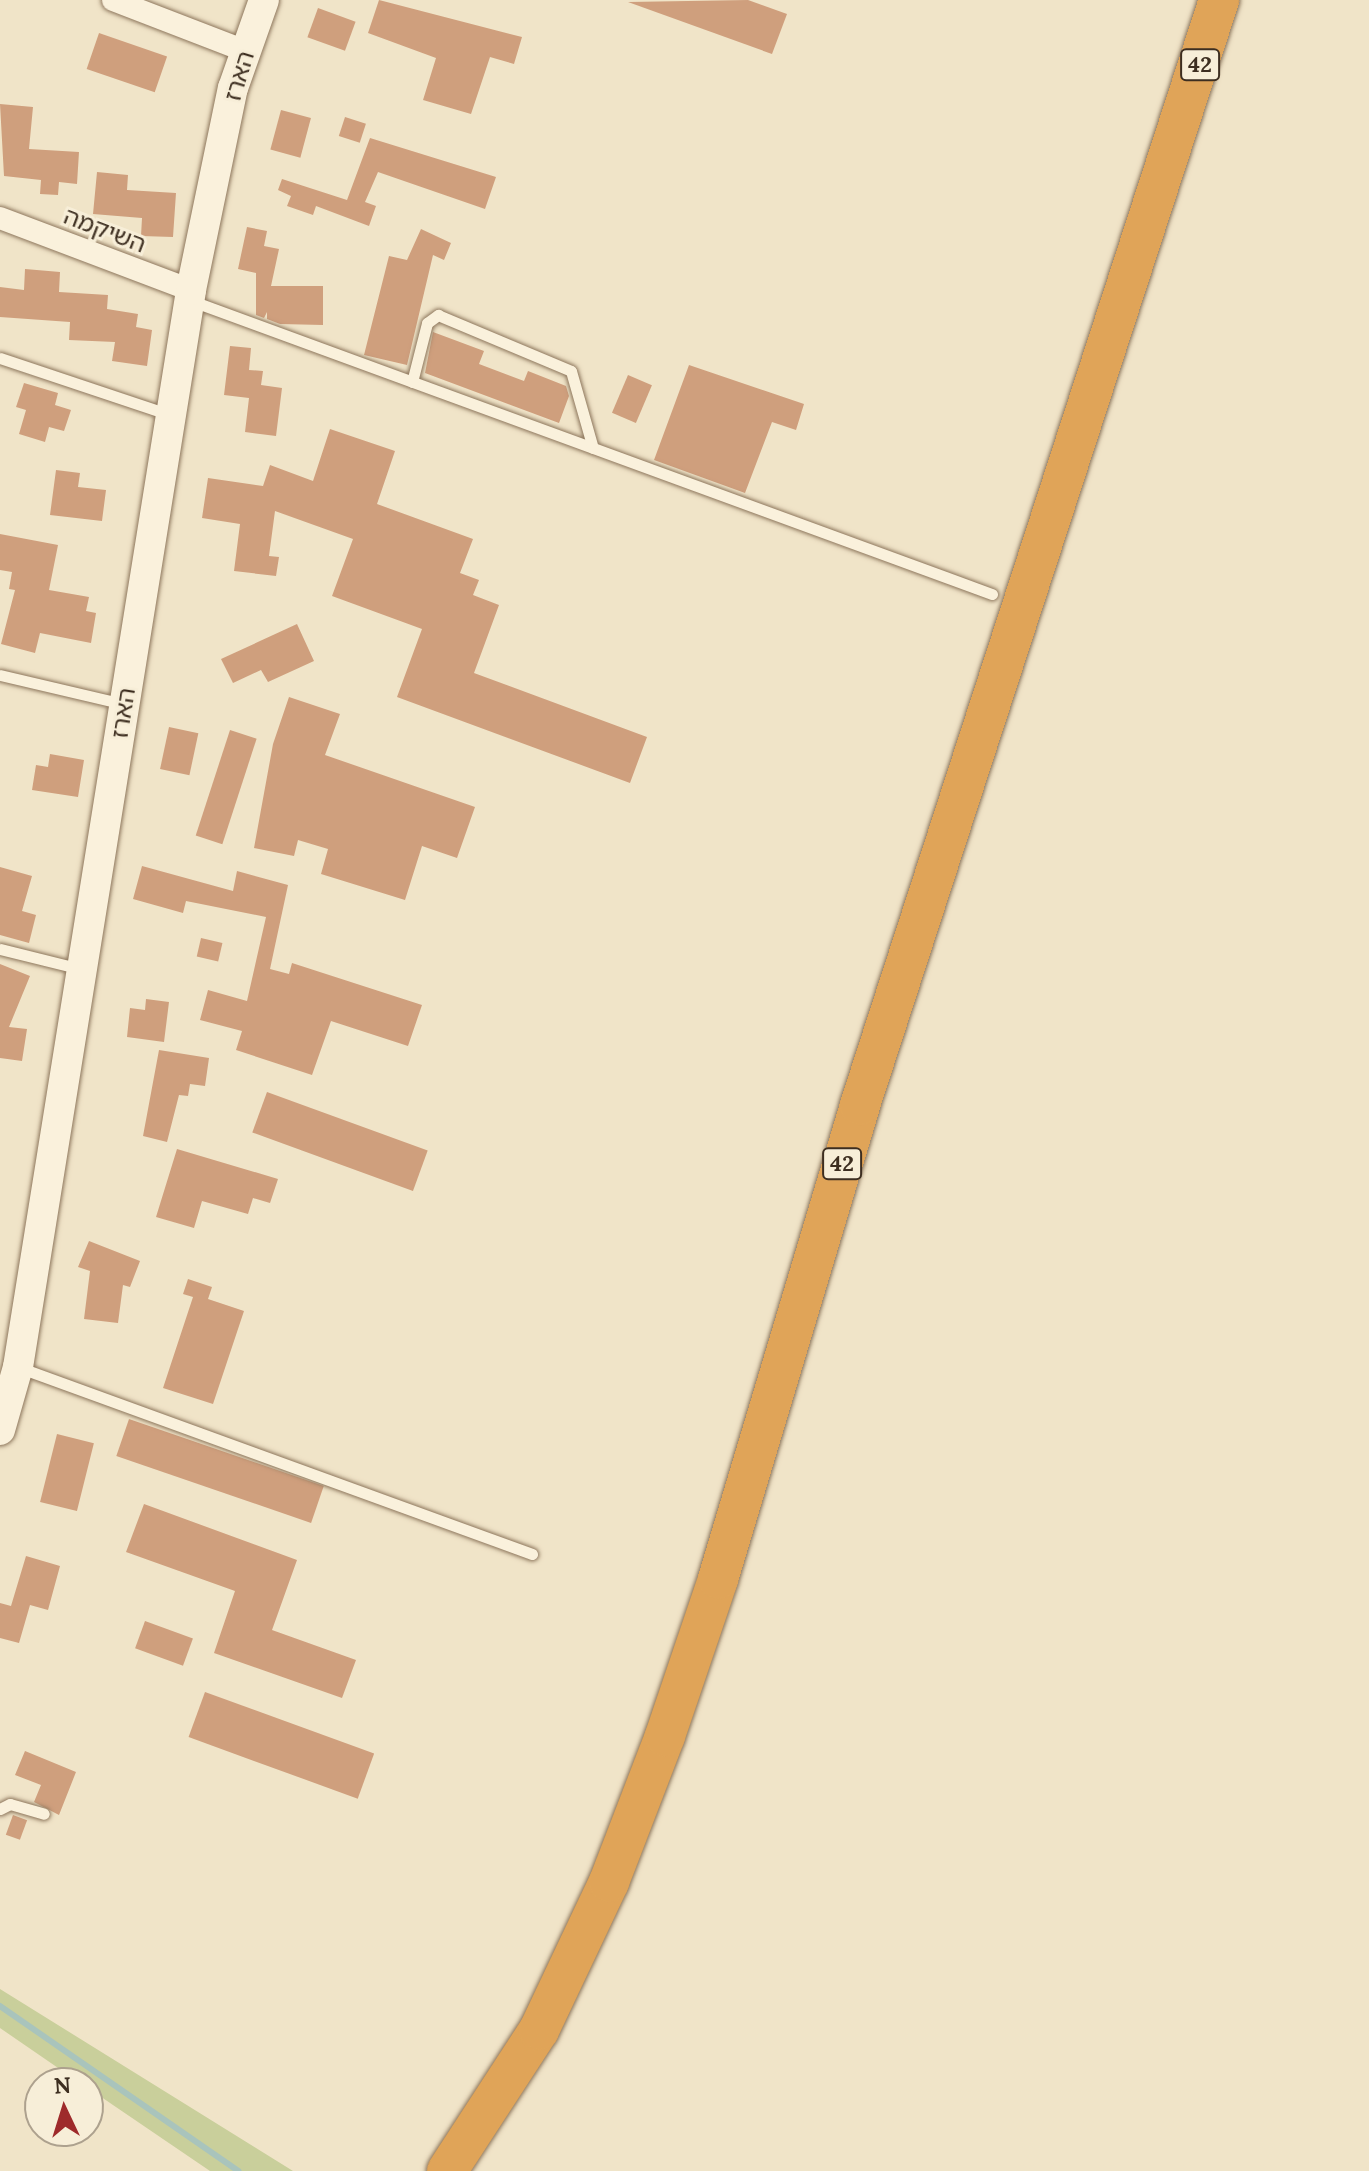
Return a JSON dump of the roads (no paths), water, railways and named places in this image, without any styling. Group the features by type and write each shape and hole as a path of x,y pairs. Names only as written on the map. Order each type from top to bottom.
{"highway":[{"name":"42","path":"447,2171 539,2030 609,1882 665,1736 718,1579 860,1105 1176,130 1222,0"}],"street":[{"path":"113,0 245,51"},
{"name":"הארז","path":"0,1430 16,1359 82,969 190,295 245,51 264,0"},
{"name":"השיקמה","path":"0,218 190,295"}],"lane":[{"path":"190,295 412,382 992,594"},
{"path":"412,382 427,323 438,315 571,371 593,448"},
{"path":"0,358 171,415"},
{"path":"0,675 124,704"},
{"path":"0,949 82,969"},
{"path":"16,1359 532,1554"},
{"path":"0,1809 10,1804 44,1814"}],"waterway":[{"path":"0,2006 238,2171"}]}
